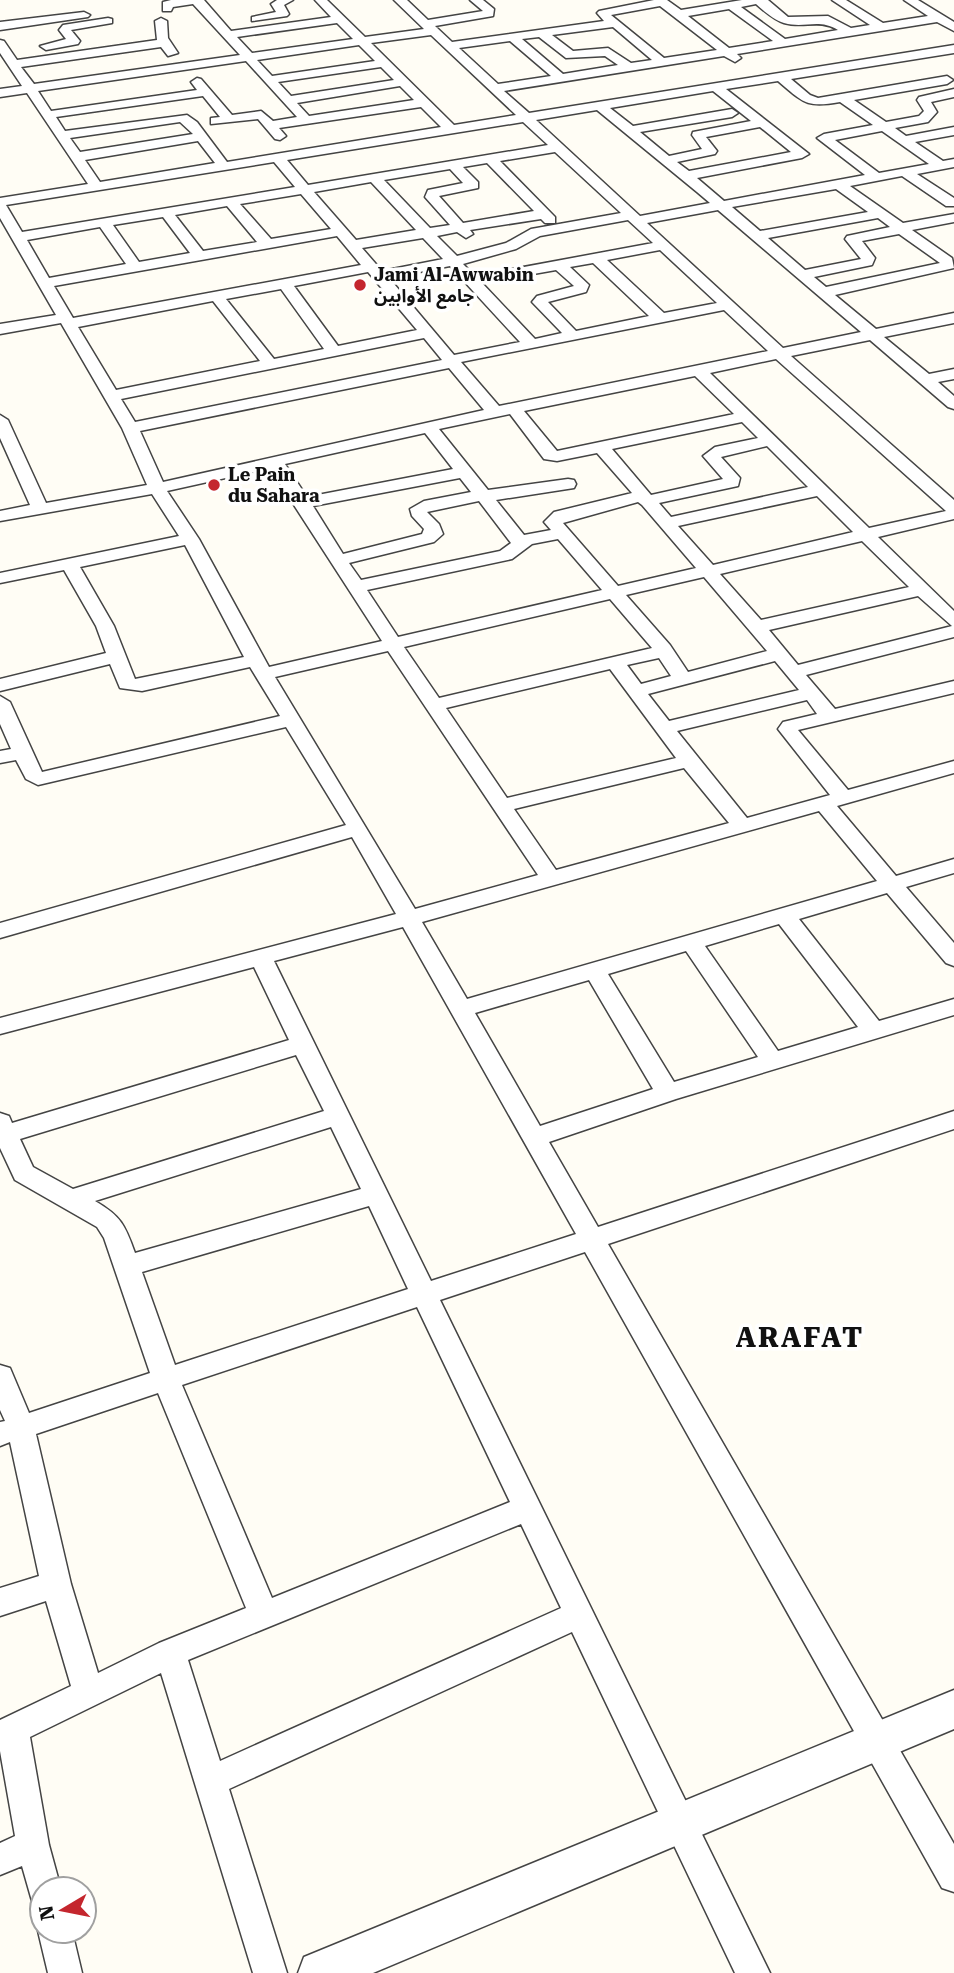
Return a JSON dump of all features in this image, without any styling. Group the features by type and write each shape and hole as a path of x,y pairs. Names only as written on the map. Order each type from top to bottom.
{"street":[{"path":"229,119 163,43 160,32 167,4 197,0 306,120"},
{"path":"218,24 283,14 277,4 287,0"},
{"path":"321,0 451,130"},
{"path":"400,0 780,354 954,511"},
{"path":"592,0 606,11 661,1 762,80"},
{"path":"679,14 759,0 785,20 800,22 828,19 849,32"},
{"path":"838,0 881,27"},
{"path":"910,0 954,27"},
{"path":"0,93 360,41 429,28 489,14 479,2"},
{"path":"479,2 495,2"},
{"path":"730,5 785,44"},
{"path":"606,11 603,14 662,62"},
{"path":"497,88 939,18"},
{"path":"228,35 339,19"},
{"path":"450,46 615,23"},
{"path":"0,26 111,26 163,43"},
{"path":"97,187 13,64 13,48 74,41 65,30 67,27 111,26"},
{"path":"13,64 111,26"},
{"path":"541,33 570,55 608,52 629,67"},
{"path":"512,37 561,78"},
{"path":"954,49 925,58 865,63 0,204 130,428 157,488 190,539 260,667 358,828 954,1876"},
{"path":"270,80 383,63"},
{"path":"865,63 905,87"},
{"path":"943,70 954,78"},
{"path":"781,77 810,101 843,98 954,78"},
{"path":"289,100 403,82"},
{"path":"686,176 802,154 715,87"},
{"path":"47,115 206,92"},
{"path":"826,140 826,136 926,118 931,112 923,100 954,93"},
{"path":"843,98 904,140 948,164"},
{"path":"271,125 423,103"},
{"path":"600,106 668,160 954,404"},
{"path":"632,130 746,110"},
{"path":"192,125 264,116 296,155"},
{"path":"61,135 185,118 223,166"},
{"path":"668,160 710,151 709,146 698,137 701,134 763,123"},
{"path":"904,140 954,131"},
{"path":"76,157 201,137"},
{"path":"793,145 826,140 876,177"},
{"path":"17,237 559,147"},
{"path":"278,158 495,412"},
{"path":"491,159 557,228"},
{"path":"454,164 472,185 433,194 432,197 485,255"},
{"path":"0,329 66,321 285,284 455,262 511,246 536,232 720,206 948,164"},
{"path":"905,172 953,207"},
{"path":"375,178 531,344"},
{"path":"821,293 948,266 947,261 838,184"},
{"path":"231,202 267,244"},
{"path":"801,275 867,262 868,258 852,239 901,229 953,207"},
{"path":"166,212 199,256"},
{"path":"353,245 458,225 543,214"},
{"path":"755,236 879,214"},
{"path":"104,223 135,267"},
{"path":"44,283 342,231"},
{"path":"472,281 665,245"},
{"path":"930,249 954,245"},
{"path":"596,258 661,319"},
{"path":"559,265 582,285 582,289 539,302 573,336"},
{"path":"285,284 334,351"},
{"path":"216,296 271,365"},
{"path":"130,428 729,305"},
{"path":"0,516 157,488 495,412 954,317"},
{"path":"111,396 426,333"},
{"path":"699,371 954,621"},
{"path":"925,380 954,374"},
{"path":"514,408 545,450 557,456 744,417"},
{"path":"0,421 6,445 40,508"},
{"path":"429,427 520,542"},
{"path":"356,587 506,555 512,553 520,542 561,524 644,498 732,482 732,478 711,456 721,451 769,441"},
{"path":"600,446 757,627 829,715"},
{"path":"557,456 568,484 566,508 561,524"},
{"path":"274,460 393,644 551,878"},
{"path":"303,503 463,472"},
{"path":"339,560 428,538 434,534 433,528 418,512 419,509 480,494 511,494 568,484"},
{"path":"666,523 820,491"},
{"path":"69,564 104,626 124,681 134,686 393,644 954,511"},
{"path":"561,524 664,651 683,679"},
{"path":"0,578 190,539"},
{"path":"757,627 922,590"},
{"path":"794,672 954,631"},
{"path":"436,704 664,651"},
{"path":"636,691 779,654"},
{"path":"0,685 117,656"},
{"path":"615,663 689,761 743,826"},
{"path":"954,687 793,724 788,729 833,800 894,884 954,958"},
{"path":"664,728 811,693"},
{"path":"0,702 33,775 43,779 293,719"},
{"path":"0,757 24,752"},
{"path":"503,805 689,761"},
{"path":"0,1026 409,918 954,767"},
{"path":"0,931 358,828"},
{"path":"461,1009 954,866"},
{"path":"784,915 872,1029"},
{"path":"692,943 773,1062"},
{"path":"261,957 753,1973"},
{"path":"594,969 668,1093"},
{"path":"534,1138 872,1029 954,1007"},
{"path":"264,1615 166,1379 116,1236 106,1220 24,1173 3,1128 304,1044"},
{"path":"68,1200 338,1116"},
{"path":"10,1431 954,1120"},
{"path":"127,1266 376,1194"},
{"path":"0,1376 10,1431 89,1694"},
{"path":"40,1875 7,1734 170,1653 528,1508"},
{"path":"0,1602 56,1584"},
{"path":"212,1781 579,1614"},
{"path":"170,1653 270,1973"},
{"path":"320,1973 374,1962 681,1824 954,1709"},
{"path":"0,1859 33,1845"},
{"path":"58,1945 65,1973"}],"place":[{"name":"Jami Al-Awwabin جامع الأوابين","path":"360,285"},
{"name":"Le Pain du Sahara","path":"214,485"}],"district":[{"name":"ARAFAT","path":"800,1337"}]}
